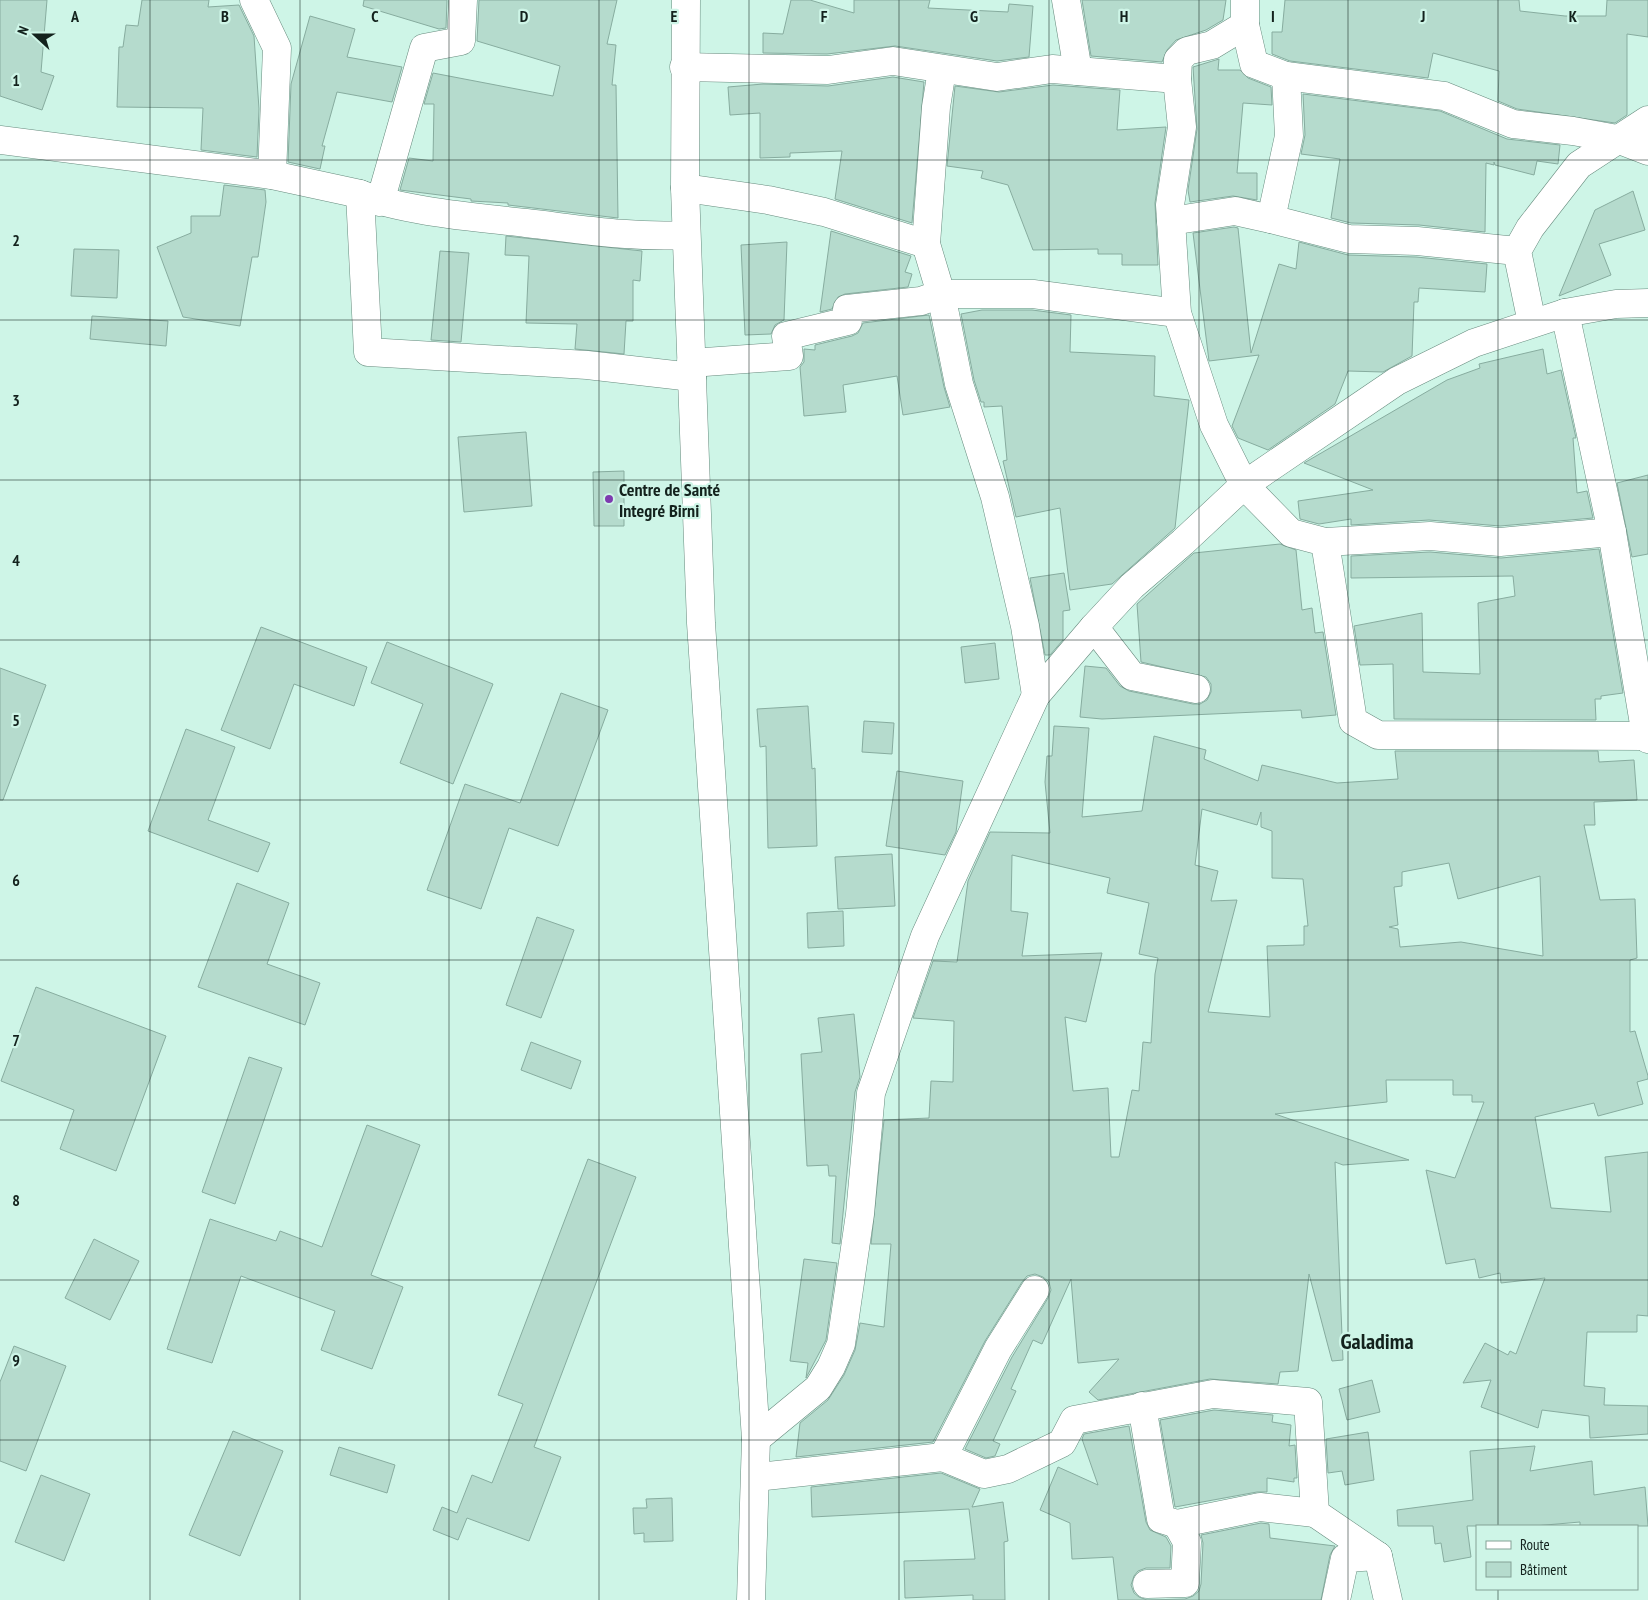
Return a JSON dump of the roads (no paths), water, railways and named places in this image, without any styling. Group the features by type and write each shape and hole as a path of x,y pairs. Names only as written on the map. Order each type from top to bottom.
{"street":[{"path":"254,0 277,48 272,175"},
{"path":"464,0 461,41 424,48 370,198 368,352 691,370 789,356 786,336 848,321 847,309 921,301 941,294 1033,294 1177,313"},
{"path":"686,0 684,67 686,235 701,623 756,1439 757,1477 751,1600"},
{"path":"1066,0 1078,71"},
{"path":"1245,12 1254,64 1286,76 1444,96 1513,124 1573,131 1617,139 1648,151"},
{"path":"1245,12 1212,45 1187,51 1178,60 1177,79 1182,127 1170,205 1177,313 1214,425 1244,484 1292,533 1326,542 1430,536 1500,542 1612,532"},
{"path":"684,67 828,70 893,61 942,70 997,76 1052,69 1177,79"},
{"path":"942,70 936,107 926,244 941,294 958,384 995,498 1025,626 1036,695"},
{"path":"1272,219 1289,136 1286,76"},
{"path":"1532,323 1517,251 1530,228 1580,166 1617,139 1648,120"},
{"path":"0,140 272,175 370,198 485,218 650,237 686,235"},
{"path":"685,188 768,200 824,212 926,244"},
{"path":"1171,222 1235,211 1349,239 1417,241 1517,251"},
{"path":"756,1439 818,1388 831,1367 841,1344 860,1214 871,1094 925,936 1036,695 1094,626 1132,586 1183,542 1244,484 1397,381 1474,343 1565,312 1616,304 1648,303"},
{"path":"1326,542 1353,721 1378,735 1647,738 1612,532 1565,312"},
{"path":"1094,626 1132,676 1196,689"},
{"path":"943,1456 998,1349 1036,1290"},
{"path":"757,1477 943,1456 984,1474 1008,1469 1062,1443 1074,1420 1213,1394 1308,1402 1314,1513"},
{"path":"1142,1406 1161,1519 1177,1524 1260,1507 1314,1513 1378,1556 1388,1600"},
{"path":"1147,1584 1185,1583 1187,1542 1177,1524"},
{"path":"1336,1600 1345,1558 1378,1556"}],"place":[{"name":"Centre de Santé Integré Birni","path":"609,499"}],"district":[{"name":"Galadima","path":"1377,1341"}]}
